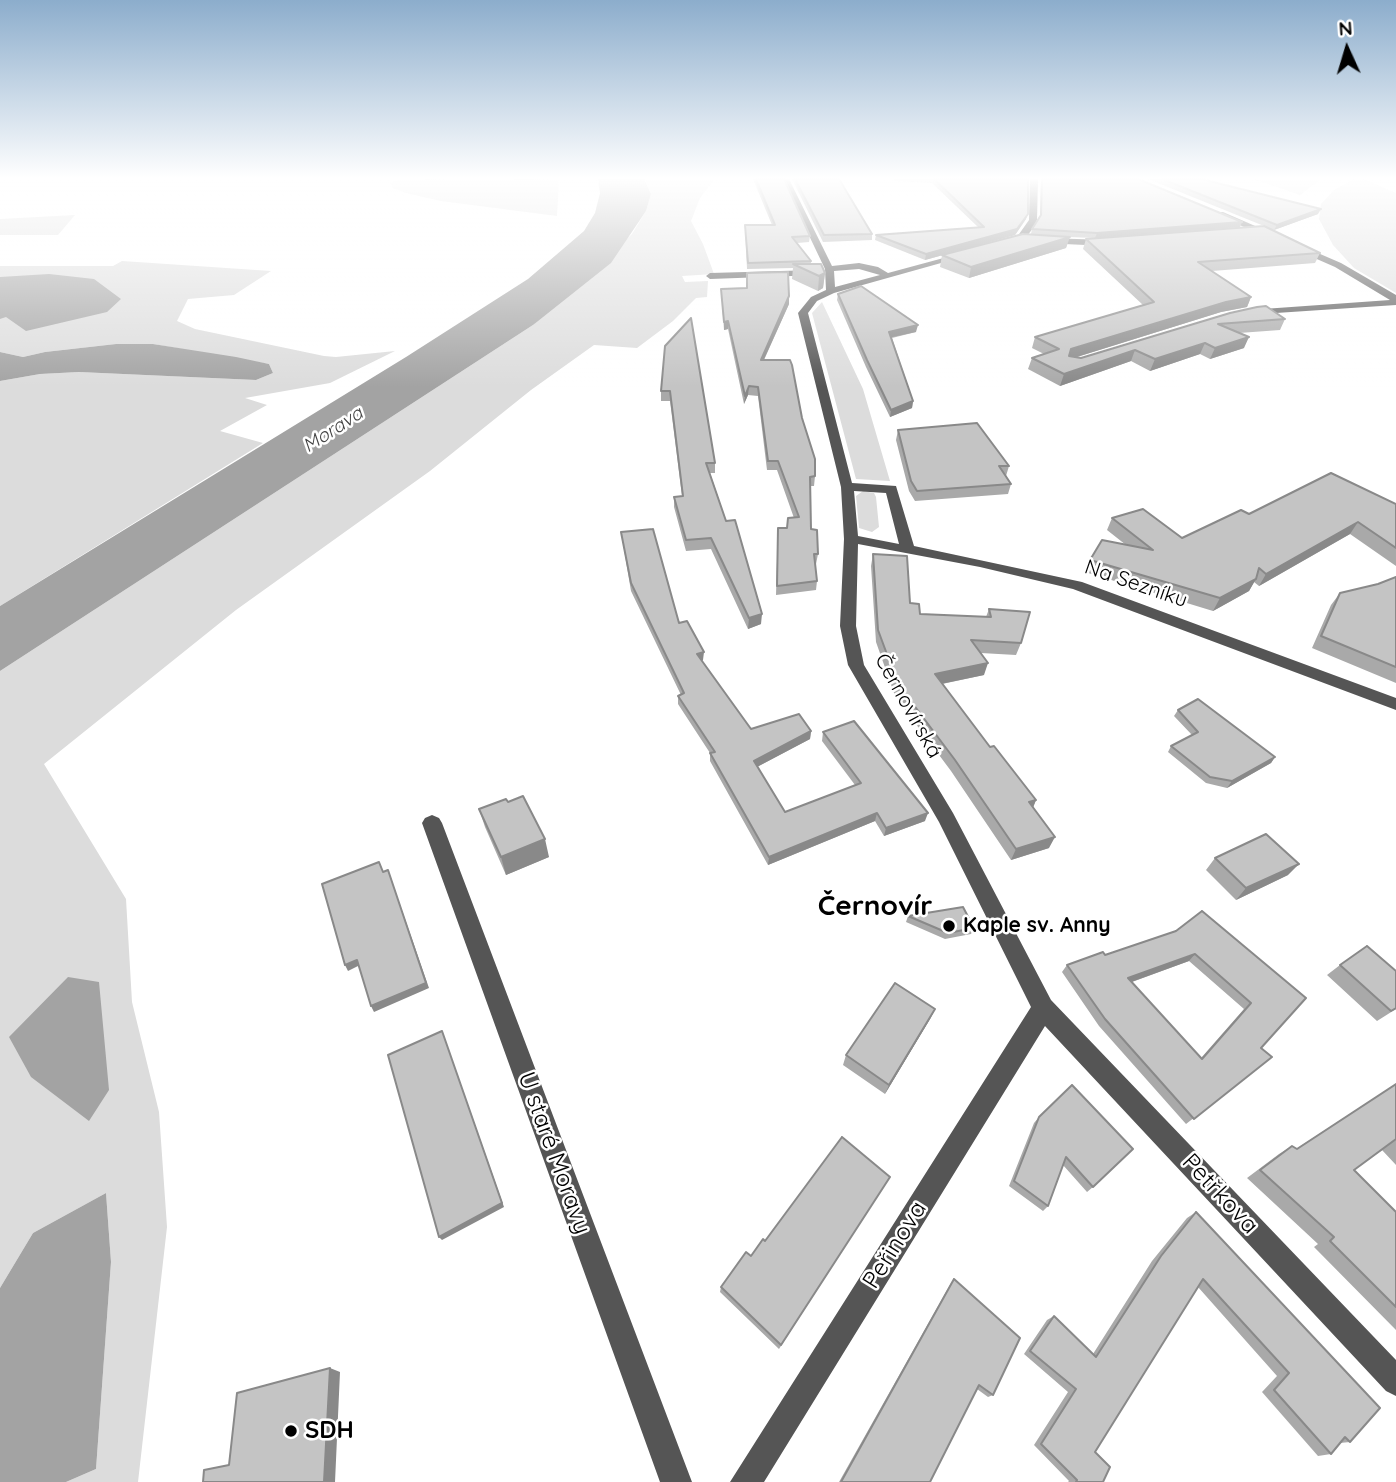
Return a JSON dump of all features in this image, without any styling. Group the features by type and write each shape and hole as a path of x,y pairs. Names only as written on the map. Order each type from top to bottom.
{"street":[{"path":"818,248 829,271 831,291 968,254"},
{"path":"1300,248 1338,265 1396,301"},
{"path":"710,276 829,271 859,266 875,269 889,276"},
{"name":"Černovírská","path":"831,291 814,299 803,313 847,487 851,540 848,626 856,665 946,818 1043,1008"},
{"path":"1242,314 1396,301"},
{"path":"847,487 891,489 908,551"},
{"name":"Na Sezníku","path":"851,540 1077,584 1396,704"},
{"name":"U staré Moravy","path":"432,823 676,1482"},
{"name":"Petřkova","path":"1043,1008 1396,1381"},
{"name":"Peřinova","path":"746,1482 1043,1008"}],"shaded area":[{"path":"617,248 705,248 714,274 682,276 685,282 708,281 707,297 696,298 673,321 637,348 594,345 531,390 430,471 236,610 44,764 126,899 132,1002 159,1112 167,1227 138,1482 66,1482 96,1469 111,1262 106,1193 33,1233 0,1288 0,671 533,325"},
{"path":"1336,248 1396,248 1396,293 1354,268"},
{"path":"122,261 271,271 234,295 188,299 177,321 195,329 324,356 395,351 330,383 245,398 267,405 220,431 263,443 0,606 0,381 40,374 79,372 256,380 273,373 269,364 153,344 116,344 23,357 0,352 0,266 113,266"},
{"path":"822,302 863,389 890,481 856,479 812,313"},
{"path":"863,491 874,493 876,497 879,527 872,532 859,528 856,496"}],"water":[{"name":"Morava","path":"564,248 621,248 611,263 533,325 0,671 0,606 528,279"},
{"path":"49,274 94,279 121,299 107,312 26,331 6,317 0,319 0,277"},
{"path":"116,344 153,344 236,357 269,364 273,373 256,380 79,372 40,374 0,381 0,352 23,357"},
{"path":"68,977 99,982 109,1090 89,1121 31,1077 9,1037"},
{"path":"106,1193 111,1262 96,1469 66,1482 0,1482 0,1288 33,1233"}],"building":[{"path":"747,248 801,248 811,261 748,263"},
{"path":"911,248 947,248 926,254"},
{"path":"968,248 1033,248 971,267 942,255"},
{"path":"1096,248 1310,248 1320,253 1198,262 1251,297 1226,302 1071,349 1069,356 1081,358 1257,307 1266,306 1285,319 1218,324 1249,337 1215,348 1205,343 1155,359 1135,350 1064,374 1032,358 1059,349 1035,337 1154,302"},
{"path":"793,264 821,264 825,273 819,276"},
{"path":"788,272 789,296 761,360 790,360 792,365 802,418 815,459 815,476 810,477 811,529 817,530 818,554 814,554 817,581 777,586 778,528 787,528 788,518 799,517 778,461 768,461 758,387 749,386 745,396 728,321 724,322 721,289 747,288 747,273"},
{"path":"861,286 918,325 889,332 913,401 891,410 838,294"},
{"path":"691,318 715,463 706,463 726,521 735,520 762,614 749,618 711,538 686,540 674,497 683,496 670,391 661,391 665,346"},
{"path":"977,423 1009,466 999,466 1011,484 917,491 911,481 898,430"},
{"path":"1331,473 1396,504 1396,548 1358,522 1266,574 1259,568 1256,579 1220,598 1090,560 1102,540 1153,550 1112,518 1143,509 1182,538 1241,510 1249,514"},
{"path":"653,529 679,623 687,621 704,652 697,654 751,729 799,714 811,731 754,761 785,812 861,783 823,732 854,721 928,813 886,828 877,813 769,857 710,753 715,752 678,696 684,693 631,583 621,532"},
{"path":"873,554 907,556 910,603 919,604 920,614 991,617 989,609 1030,612 1021,643 971,640 988,663 935,674 990,747 994,746 1036,800 1029,802 1055,837 1016,849 955,760 898,684 878,630"},
{"path":"1396,577 1396,667 1321,636 1340,593"},
{"path":"1198,699 1275,757 1232,781 1210,777 1171,746 1198,732 1178,710"},
{"path":"523,796 545,839 501,857 479,809"},
{"path":"1266,834 1299,864 1246,888 1215,858"},
{"path":"379,862 383,872 388,870 426,983 371,1006 357,960 345,965 322,884"},
{"path":"963,907 974,928 948,933 908,916"},
{"path":"1202,911 1306,998 1261,1048 1272,1057 1194,1119 1105,1019 1067,965 1176,931","holes":["1195,954 1251,1003 1202,1059 1128,978"]},
{"path":"1367,946 1396,971 1396,1008 1391,1011 1340,965"},
{"path":"895,983 935,1009 889,1085 846,1055"},
{"path":"442,1031 502,1203 439,1237 388,1055"},
{"path":"1396,1084 1396,1139 1354,1170 1396,1212 1396,1307 1330,1241 1334,1237 1260,1170 1292,1146 1297,1149"},
{"path":"1072,1085 1133,1149 1093,1187 1066,1157 1048,1206 1014,1181 1039,1117"},
{"path":"842,1137 890,1177 781,1345 721,1287 746,1252 751,1256 763,1239 765,1241"},
{"path":"1196,1212 1380,1408 1350,1442 1345,1437 1331,1454 1274,1390 1289,1373 1203,1279 1095,1452 1110,1467 1103,1482 1076,1482 1041,1444 1076,1389 1030,1351 1054,1316 1096,1357 1161,1256"},
{"path":"954,1279 1020,1338 993,1395 979,1385 930,1482 841,1482"},
{"name":"SDH","path":"330,1368 324,1482 203,1482 204,1470 229,1465 237,1393"}],"place":[{"name":"Kaple sv. Anny","path":"949,926"},
{"name":"SDH","path":"291,1431"}],"district":[{"name":"Černovír","path":"875,907"}]}
